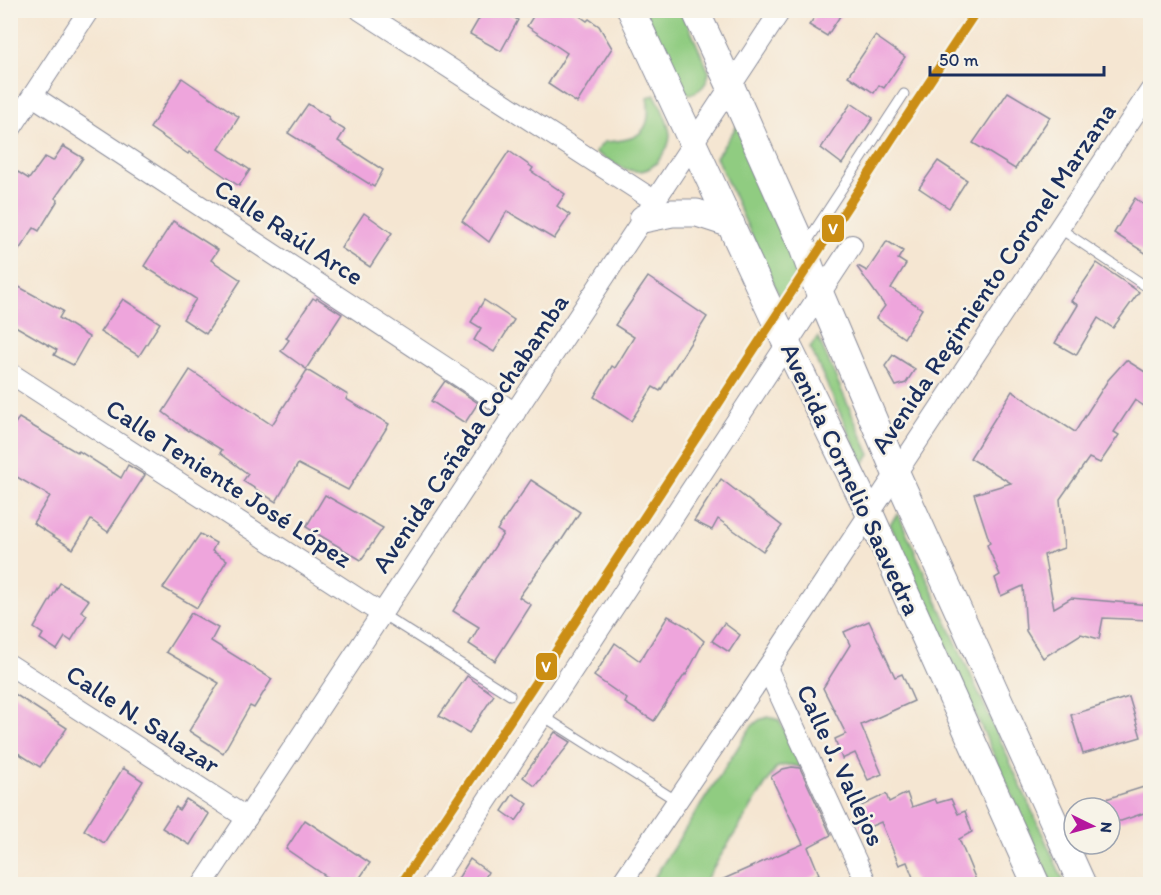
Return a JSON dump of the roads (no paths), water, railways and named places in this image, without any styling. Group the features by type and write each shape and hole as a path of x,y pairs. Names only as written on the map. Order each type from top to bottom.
{"street":[{"path":"10,130 89,10"},
{"path":"360,10 649,210 697,213 730,224"},
{"name":"Avenida Cornelio Saavedra","path":"695,10 803,249 896,473 1082,885"},
{"name":"Avenida Cañada Cochabamba","path":"203,885 781,10"},
{"name":"Avenida Cornelio Saavedra","path":"629,14 869,512 1036,885"},
{"name":"Avenida Regimiento Coronel Marzana","path":"621,885 1150,91"},
{"name":"Calle Raúl Arce","path":"33,96 515,413"},
{"path":"432,885 852,245"},
{"name":"Calle Teniente José López","path":"10,373 382,614"},
{"name":"Calle N. Salazar","path":"10,665 247,818"},
{"name":"Calle J. Vallejos","path":"766,668 867,885"}],"lane":[{"path":"803,249 904,94"},
{"path":"1059,228 1150,289"},
{"name":"Calle Teniente José López","path":"382,614 510,695"},
{"path":"543,716 677,801"}]}
